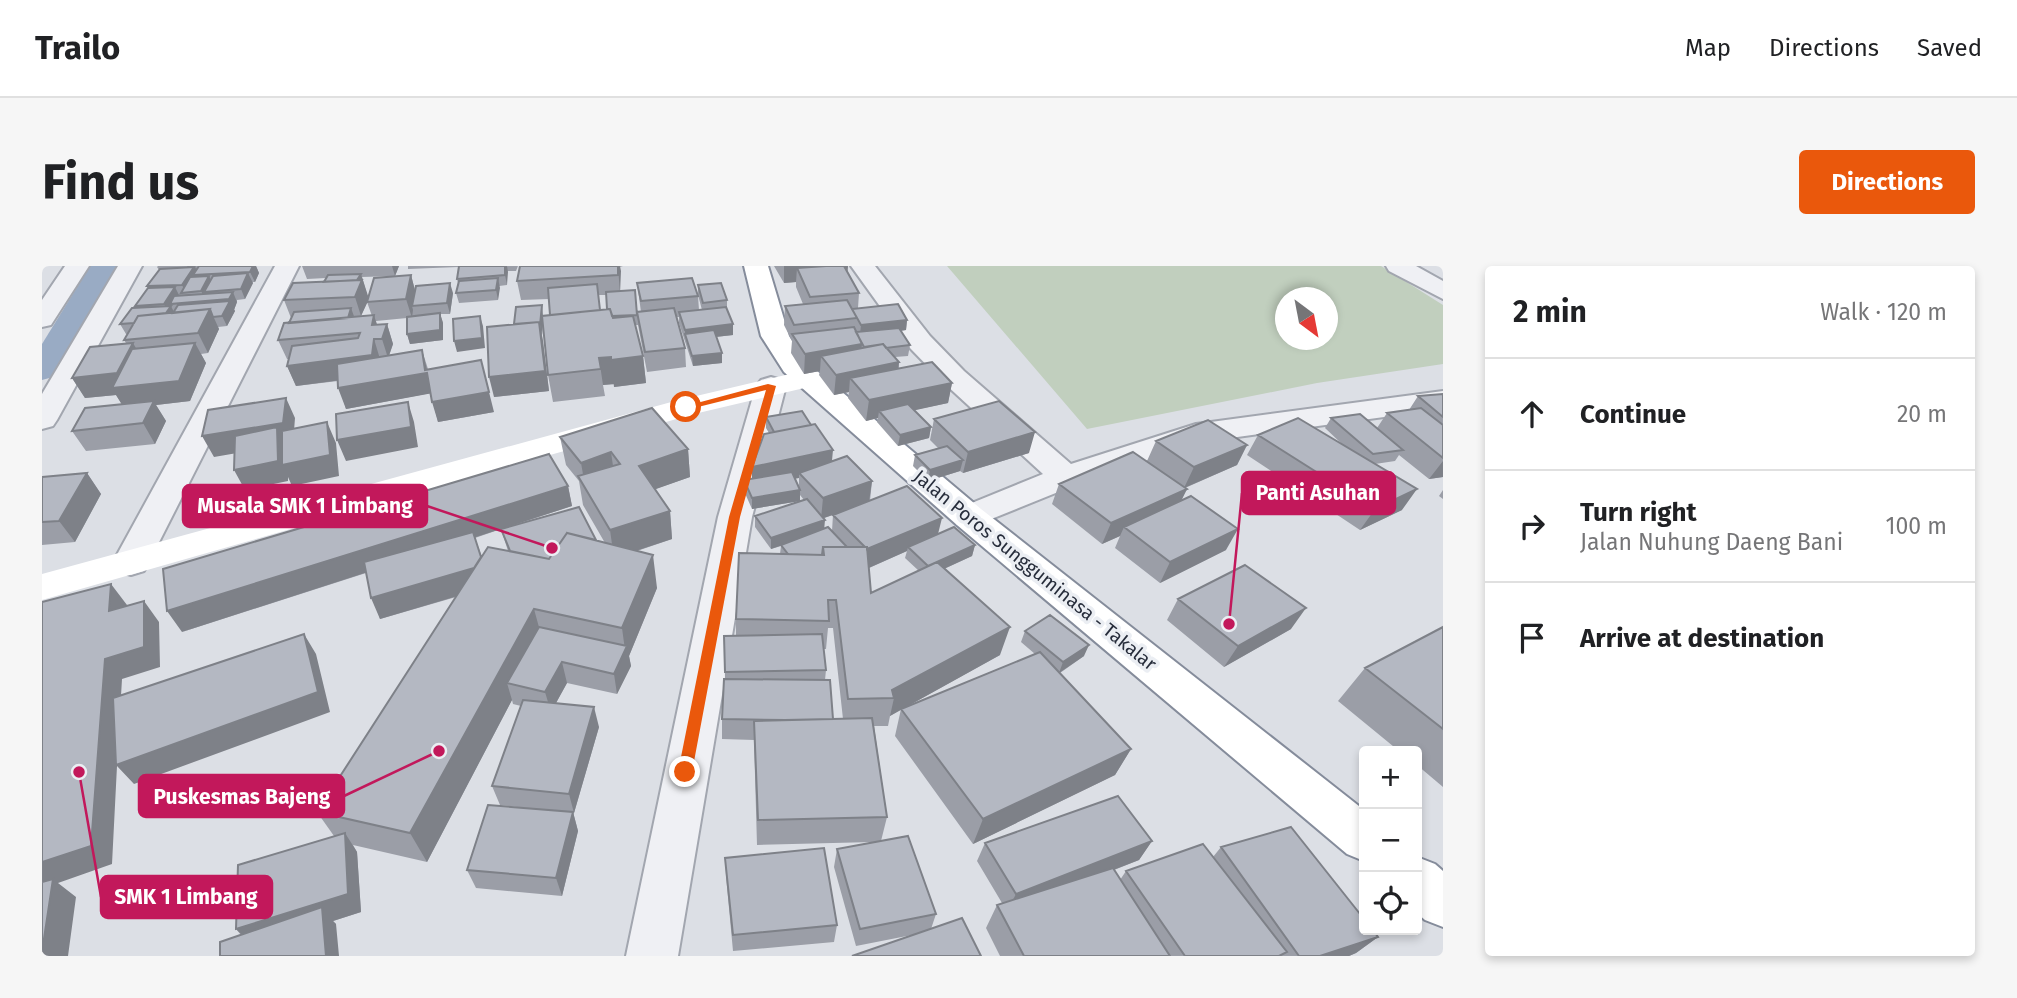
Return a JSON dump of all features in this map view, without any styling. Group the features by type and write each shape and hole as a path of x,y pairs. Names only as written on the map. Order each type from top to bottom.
{"main road":[{"name":"Jalan Poros Sungguminasa - Takalar","path":"757,266 775,337 783,352 789,382 969,517 1359,835"},
{"path":"42,587 789,382"},
{"path":"1422,885 1443,903"}],"street":[{"path":"42,318 77,266"},
{"path":"42,420 130,266"},
{"path":"131,562 287,266"},
{"path":"863,266 920,342 945,369 1066,477"},
{"path":"1398,266 1443,291"},
{"path":"652,956 734,517 789,382"},
{"path":"969,517 1066,477 1196,433 1443,400"}],"green space":[{"path":"947,266 1381,266 1443,305 1443,364 1317,383 1087,429"}],"building":[{"path":"199,266 253,266 250,272 193,275"},
{"path":"459,266 505,266 505,275 457,279"},
{"path":"520,266 618,266 618,275 517,281"},
{"path":"844,266 859,293 810,297 797,268"},
{"path":"194,267 182,285 147,286 160,269"},
{"path":"248,273 241,289 204,292 213,276"},
{"path":"361,274 357,280 324,282 328,275"},
{"path":"411,275 406,299 367,302 374,278"},
{"path":"209,276 201,291 181,293 190,277"},
{"path":"498,278 496,290 456,293 459,281"},
{"path":"692,278 698,296 641,301 637,283"},
{"path":"362,280 355,297 284,300 293,283"},
{"path":"450,283 447,303 412,306 416,286"},
{"path":"721,283 727,300 703,303 698,285"},
{"path":"597,284 600,310 550,315 548,288"},
{"path":"175,287 164,304 135,306 148,288"},
{"path":"635,290 637,315 612,316 610,309 607,309 606,292"},
{"path":"233,292 229,299 170,304 174,296"},
{"path":"847,300 857,318 794,325 785,306"},
{"path":"230,301 222,316 213,317 210,309 173,313 178,305"},
{"path":"898,304 907,320 861,325 852,309"},
{"path":"542,305 540,325 539,322 514,324 516,307"},
{"path":"171,306 166,313 138,316 134,323 120,324 132,308"},
{"path":"726,307 733,324 685,330 679,312"},
{"path":"351,308 348,318 289,323 294,312"},
{"path":"674,308 685,348 645,352 637,312"},
{"path":"210,309 198,333 124,340 138,316"},
{"path":"610,309 613,318 633,316 643,356 611,360 611,357 599,358 601,369 548,375 542,316"},
{"path":"440,313 440,330 407,334 407,317"},
{"path":"374,315 372,325 387,324 382,339 374,339 372,355 287,366 292,346 358,338 360,333 278,340 284,323"},
{"path":"480,316 482,338 454,341 453,319"},
{"path":"539,322 545,371 489,377 487,327"},
{"path":"854,327 862,344 805,354 792,334"},
{"path":"899,328 910,345 886,348 883,344 864,347 856,332"},
{"path":"714,330 722,353 692,356 685,334"},
{"path":"133,343 117,373 72,378 90,347"},
{"path":"195,343 179,381 112,388 132,349"},
{"path":"883,344 899,362 836,375 821,356"},
{"path":"422,350 425,370 481,360 489,392 432,402 427,373 338,388 337,364"},
{"path":"932,362 952,383 869,400 850,378"},
{"path":"1443,394 1443,417 1418,396"},
{"path":"286,398 283,423 202,436 208,410"},
{"path":"154,401 143,423 72,431 85,408"},
{"path":"999,401 1035,432 968,452 934,419"},
{"path":"408,402 411,427 337,440 336,414"},
{"path":"908,404 931,427 900,435 879,411"},
{"path":"652,408 688,449 639,466 670,511 610,530 578,476 620,464 611,452 581,463 560,437"},
{"path":"1421,408 1443,425 1443,458 1387,413"},
{"path":"802,411 811,425 774,432 766,417"},
{"path":"1360,414 1403,450 1373,454 1331,418"},
{"path":"1298,418 1417,489 1375,509 1258,435"},
{"path":"1208,420 1247,445 1194,467 1156,441"},
{"path":"327,422 330,455 282,465 282,431"},
{"path":"815,424 833,450 752,467 764,434"},
{"path":"277,427 278,461 234,470 235,436"},
{"path":"947,446 963,460 930,470 915,455"},
{"path":"1133,452 1187,489 1111,523 1059,484"},
{"path":"549,454 568,486 167,611 163,569"},
{"path":"847,456 872,481 823,498 799,473"},
{"path":"792,472 800,490 752,498 744,480"},
{"path":"87,473 59,521 42,522 42,477"},
{"path":"907,486 942,518 867,549 833,515"},
{"path":"1191,496 1238,529 1170,562 1124,527"},
{"path":"807,499 825,520 771,538 755,516"},
{"path":"579,507 596,540 567,533 549,559 510,551 501,529"},
{"path":"828,527 847,547 823,547 822,555 788,554 781,545"},
{"path":"954,527 975,545 928,566 908,547"},
{"path":"473,532 481,557 474,568 371,598 364,562"},
{"path":"567,533 653,555 622,628 534,609 410,833 317,812 488,547 549,559"},
{"path":"823,547 867,547 871,593 937,562 1010,627 892,690 894,698 848,699 836,600 828,600 829,621 736,619 739,553 824,555"},
{"path":"1245,565 1306,608 1238,646 1178,599"},
{"path":"111,584 109,611 144,601 144,647 105,659 91,846 42,862 42,602"},
{"path":"1050,615 1089,645 1063,662 1025,631"},
{"path":"539,627 627,646 614,674 562,662 545,692 507,683"},
{"path":"1443,627 1443,729 1365,668"},
{"path":"304,634 318,692 116,765 113,698"},
{"path":"822,634 826,670 725,672 724,636"},
{"path":"1040,652 1131,749 983,819 901,709"},
{"path":"724,679 830,680 833,719 722,719"},
{"path":"523,700 594,707 569,794 492,786"},
{"path":"872,718 887,817 758,820 754,721"},
{"path":"1118,796 1152,841 1016,894 985,843"},
{"path":"488,805 573,812 556,878 467,870"},
{"path":"1291,827 1359,913 1359,935 1378,937 1320,956 1299,956 1221,847"},
{"path":"345,833 348,894 236,929 238,865"},
{"path":"908,836 936,914 860,929 837,849"},
{"path":"1203,844 1287,952 1279,956 1185,956 1126,871"},
{"path":"824,848 837,925 733,935 725,858"},
{"path":"1113,868 1170,956 1024,956 997,905"},
{"path":"53,879 42,952 42,882"},
{"path":"322,907 326,956 220,956 220,942"},
{"path":"962,918 981,956 852,956"}],"waterway":[{"path":"42,370 104,266"}],"place":[{"name":"Musala SMK 1 Limbang","path":"552,548"},
{"name":"Panti Asuhan","path":"1229,624"},
{"name":"Puskesmas Bajeng","path":"439,751"},
{"name":"SMK 1 Limbang","path":"79,772"}],"route":[{"path":"685,772 734,517 771,386 686,407"}]}
